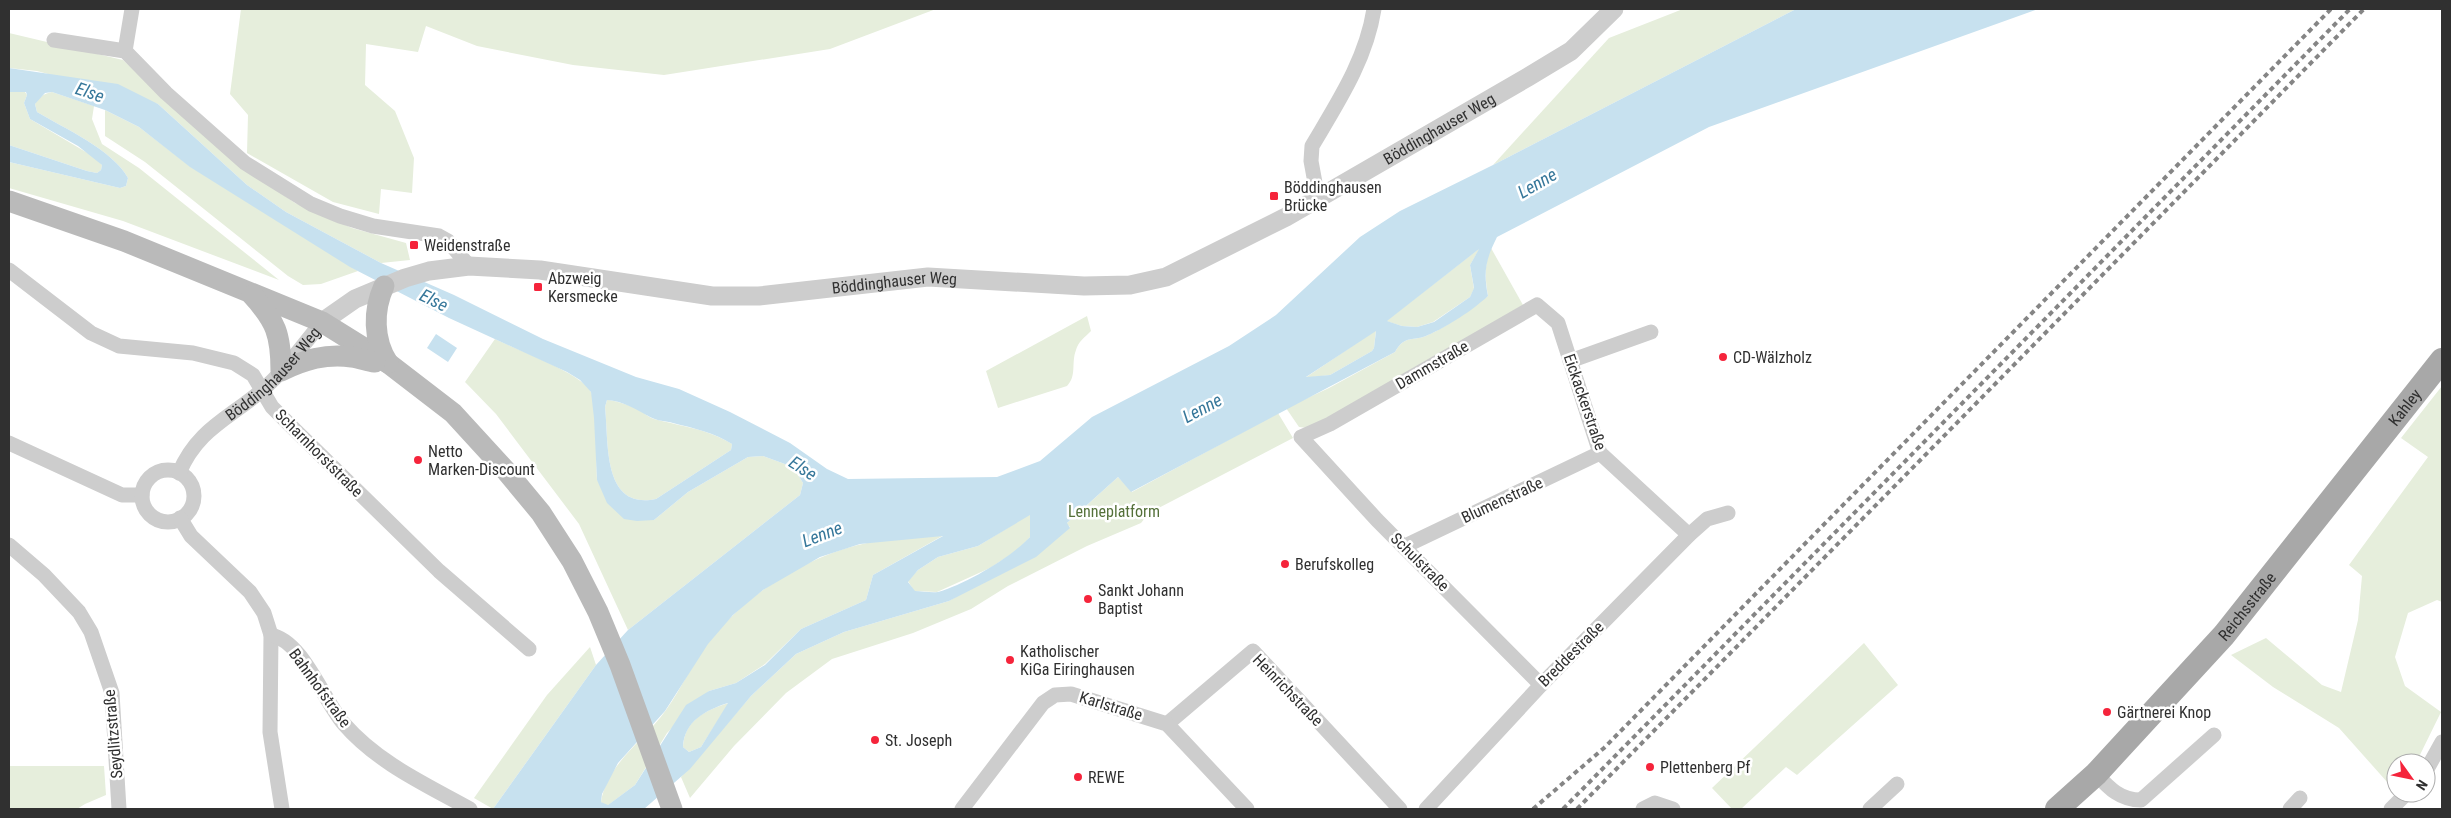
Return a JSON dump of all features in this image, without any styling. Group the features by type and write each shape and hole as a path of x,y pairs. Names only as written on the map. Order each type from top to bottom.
{"main road":[{"path":"9,201 124,242 322,322 388,363 453,413 507,472 541,513 572,561 598,612 620,665 672,809"},
{"path":"374,290 377,303 375,322 384,358 388,363"},
{"path":"249,292 272,319 278,333 282,370 300,362 325,356 353,357 388,363"},
{"name":"Kahley","path":"2387,430 2442,360"},
{"name":"Reichsstraße","path":"2057,809 2096,774 2224,635 2387,430"}],"street":[{"path":"125,51 132,9"},
{"path":"1318,199 1311,161 1312,146 1357,66 1371,28 1374,9"},
{"name":"Böddinghauser Weg","path":"179,472 187,453 202,435 262,390 282,370 322,322 374,290 429,271 469,266 540,270 712,296 758,296 928,277 1084,286 1130,285 1166,277 1318,199 1571,51 1614,9"},
{"path":"54,40 125,51 166,93 245,163 300,198 321,209 356,221 440,236 448,241 469,266"},
{"name":"Scharnhorststraße","path":"9,270 91,333 119,346 193,354 234,362 253,375 272,408 439,571 529,649"},
{"name":"Dammstraße","path":"1301,437 1338,419 1537,305 1558,323"},
{"name":"Eickackerstraße","path":"1558,323 1600,453 1689,535"},
{"path":"1570,361 1651,332"},
{"name":"Schulstraße","path":"1301,437 1377,520 1541,684"},
{"path":"9,443 122,495 142,495"},
{"name":"Blumenstraße","path":"1405,546 1600,453"},
{"path":"165,470 179,472 188,480 193,493 191,506 180,518 167,522 153,517 145,508 142,495 146,482 153,474 165,470"},
{"name":"Breddestraße","path":"1426,809 1541,684 1689,535 1707,519 1728,513"},
{"path":"180,518 191,536 250,592 264,613 271,635 270,732 282,809"},
{"name":"Seydlitzstraße","path":"9,545 55,587 78,612 91,632 112,693 119,809"},
{"name":"Bahnhofstraße","path":"271,635 281,637 297,652 344,723 368,747 389,764 468,808"},
{"name":"Heinrichstraße","path":"1167,724 1252,651 1400,809"},
{"name":"Karlstraße","path":"962,809 1044,703 1056,694 1071,694 1167,724 1247,809"},
{"path":"2096,774 2114,793 2131,800 2141,800 2214,735"},
{"path":"2436,753 2442,742"},
{"path":"1870,809 1897,784"},
{"path":"1643,809 1655,803 1673,809"}],"green space":[{"path":"241,9 936,9 830,49 664,75 573,65 477,46 426,26 418,52 366,44 365,85 395,111 414,158 412,193 381,189 379,214 333,202 247,153 248,115 230,94"},
{"path":"1683,9 1796,9 1493,165 1609,38"},
{"path":"9,33 123,60 239,164 295,203 352,228 406,243 410,260 381,263 286,212 247,185 158,104 37,71 9,68"},
{"path":"21,91 27,95 24,103 30,119 96,158 102,165 101,170 97,173 87,171 9,145 9,92"},
{"path":"52,92 94,106 92,119 102,144 139,168 279,280 123,221 9,188 9,162 120,188 126,186 128,178 111,158 87,140 37,112 35,104 38,99"},
{"path":"105,110 139,127 191,167 358,271 321,284 303,285 288,276 145,162 105,136"},
{"path":"1480,248 1470,265 1474,289 1470,297 1433,322 1417,327 1402,326 1386,321"},
{"path":"1491,248 1523,305 1316,429 1299,427 1286,408 1329,388 1395,352 1402,343 1436,331 1488,296 1486,272"},
{"path":"1087,316 1091,331 1077,347 1072,378 1067,386 998,408 986,371"},
{"path":"1376,330 1372,351 1330,375 1305,378"},
{"path":"495,339 547,362 575,377 585,385 591,392 593,399 597,480 654,520 688,492 748,457 763,456 793,467 803,483 800,495 628,630 579,524 496,414 465,382"},
{"path":"2442,386 2442,602 2437,600 2408,613 2395,657 2405,686 2441,712 2421,753 2386,753 2386,781 2339,728 2273,687 2231,655 2266,638 2322,685 2341,692 2358,620 2362,576 2349,565 2428,457 2401,438"},
{"path":"607,400 637,408 654,419 694,428 723,439 732,444 731,450 656,499 638,500 626,494 617,484 612,471 607,438 605,407"},
{"name":"Lenneplatform","path":"1278,413 1293,438 1149,513 1141,523 1087,546 1008,586 971,609 913,633 832,659 786,693 734,746 690,798 681,777 751,696 796,654 844,632 949,601 1070,527 1066,524 1118,477 1132,492"},
{"path":"1030,514 1030,537 1019,549 990,568 937,592 914,591 908,581 918,570 938,557 978,546"},
{"path":"944,535 873,575 866,600 801,629 765,664 736,683 709,691 667,733 635,785 607,806 601,802 611,775 666,710 708,643 756,595 795,570 836,552 879,541"},
{"path":"1864,643 1898,685 1797,775 1786,767 1741,809 1732,809 1712,788"},
{"path":"590,647 596,665 493,809 474,798 547,695"},
{"path":"729,703 701,747 689,752 683,747 687,730 692,723 712,709"},
{"path":"9,766 104,766 106,795 77,809 9,809"}],"water":[{"path":"1796,9 2038,9 1709,127 1497,237 1486,265 1488,296 1460,318 1428,335 1402,343 1395,352 1131,492 1118,477 1067,523 1070,528 1036,557 949,601 844,632 796,654 751,696 690,769 644,809 493,809 596,665 628,630 800,495 803,483 793,467 763,456 748,457 688,492 654,520 637,521 624,519 607,503 597,480 591,392 580,380 567,372 449,318 350,267 190,167 139,127 105,110 52,92 45,93 35,104 37,112 87,140 111,158 128,178 126,186 120,188 9,162 9,145 87,171 97,173 101,170 102,165 78,146 30,119 24,103 27,95 26,92 9,92 9,68 118,84 158,104 247,185 286,212 381,263 454,295 543,339 636,377 679,389 730,412 790,443 827,469 848,479 997,477 1040,461 1092,417 1229,346 1276,315 1360,237 1400,211","holes":["1479,249 1470,265 1474,288 1470,297 1434,322 1417,327 1402,326 1387,321","1376,331 1372,351 1330,375 1306,377","607,400 630,406 656,419 696,429 732,444 731,450 656,499 638,500 626,494 617,484 609,455 605,407","1030,515 1030,537 999,562 974,577 938,592 915,591 908,582 918,570 938,557 978,546","943,536 873,575 866,600 801,629 765,665 736,683 709,691 686,705 635,785 608,805 601,802 602,794 618,763 665,711 708,644 733,615 763,590 820,557 860,544","728,703 701,747 689,752 683,747 687,730 692,723 712,709"]},
{"path":"436,334 457,348 448,362 427,348"}],"railway":[{"path":"1533,809 1604,748 2331,9"},
{"path":"1563,809 2350,9"},
{"path":"1577,809 2364,9"}],"place":[{"name":"Böddinghausen Brücke","path":"1274,196"},
{"name":"Weidenstraße","path":"414,245"},
{"name":"Abzweig Kersmecke","path":"538,287"},
{"name":"CD-Wälzholz","path":"1723,357"},
{"name":"Netto Marken-Discount","path":"418,460"},
{"name":"Berufskolleg","path":"1285,564"},
{"name":"Sankt Johann Baptist","path":"1088,599"},
{"name":"Katholischer KiGa Eiringhausen","path":"1010,660"},
{"name":"Gärtnerei Knop","path":"2107,712"},
{"name":"St. Joseph","path":"875,740"},
{"name":"Plettenberg Pf","path":"1650,767"},
{"name":"REWE","path":"1078,777"}],"water label":[{"name":"Else","path":"90,92"},
{"name":"Lenne","path":"1537,183"},
{"name":"Else","path":"434,300"},
{"name":"Lenne","path":"1202,408"},
{"name":"Else","path":"803,468"},
{"name":"Lenne","path":"822,534"}]}
